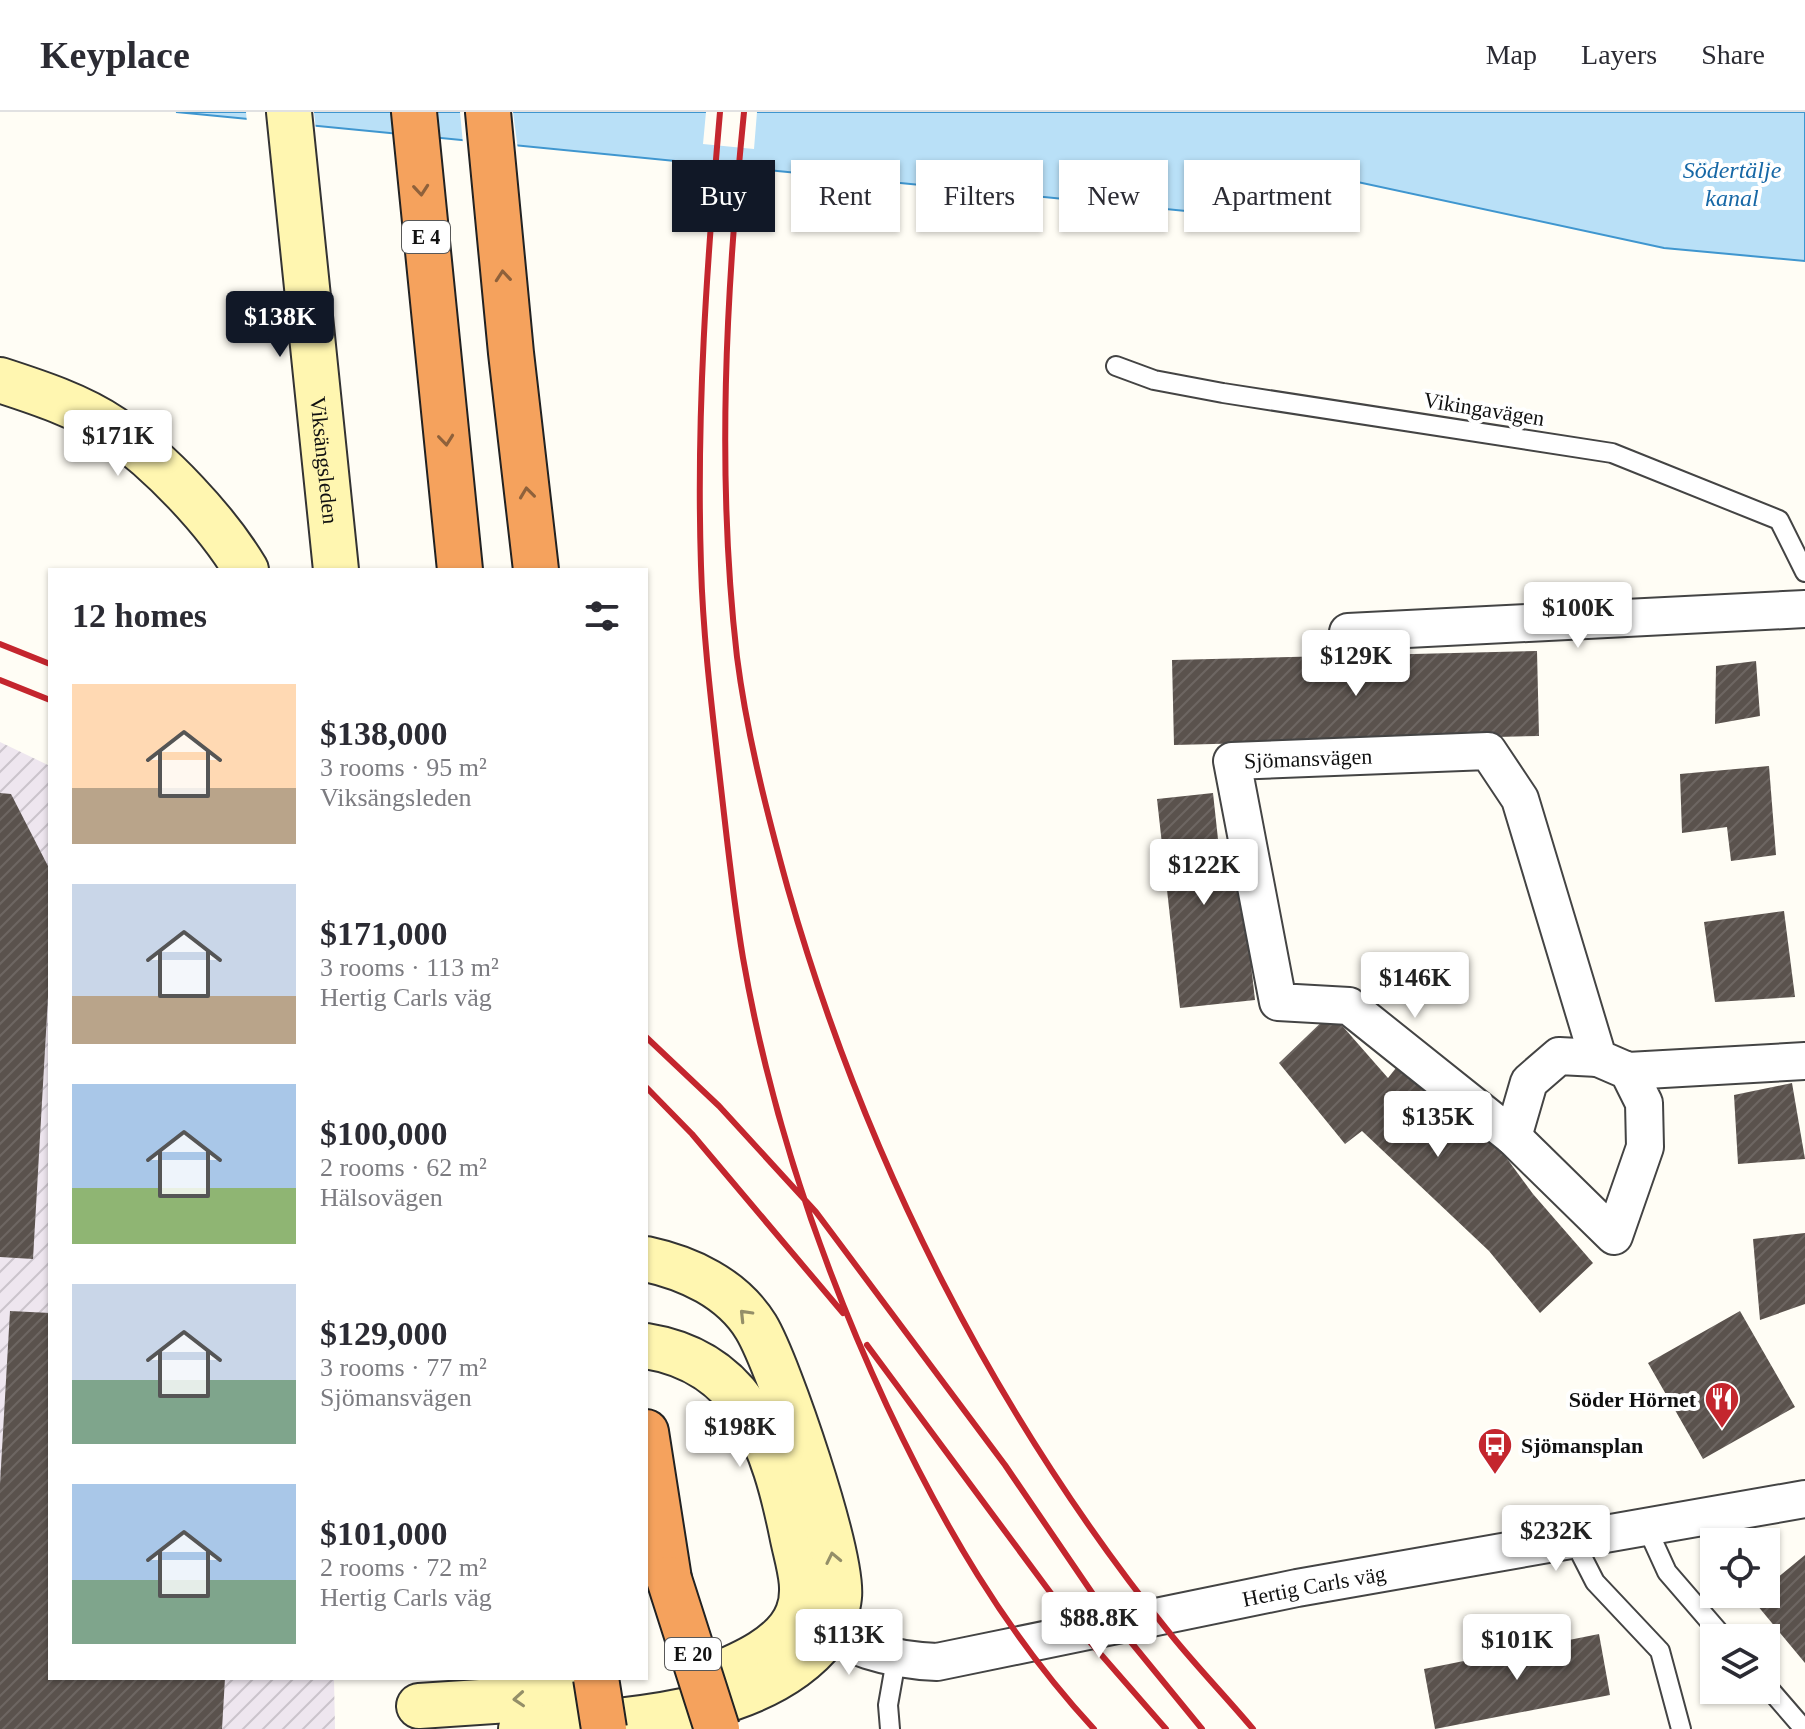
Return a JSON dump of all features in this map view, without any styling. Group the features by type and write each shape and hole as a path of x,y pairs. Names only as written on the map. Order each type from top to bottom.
{"highway":[{"name":"E 4","path":"414,112 460,568"},
{"path":"488,112 536,568"},
{"path":"648,1445 695,1729"},
{"name":"E 20","path":"669,1579 717,1729"},
{"path":"583,1680 584,1729"},
{"path":"596,1680 604,1729"}],"main road":[{"name":"Viksängsleden","path":"289,112 336,568"},
{"path":"0,380 43,394 112,428 184,491 244,568"},
{"path":"521,1729 661,1714 751,1691 782,1675 813,1624 839,1597 836,1565 798,1433 755,1325 721,1290 683,1266 648,1259"},
{"path":"648,1346 675,1350 711,1369 741,1399 765,1435 784,1493 803,1592 813,1624"},
{"path":"438,1704 634,1692 709,1677 740,1666 771,1645 813,1624"}],"street":[{"path":"1348,632 1805,609"},
{"name":"Sjömansvägen","path":"1488,751 1520,799 1613,1065 1644,1103 1645,1147 1614,1236 1513,1137 1349,1006 1278,1002 1232,761 1488,751"},
{"path":"1513,1137 1529,1082 1559,1056 1613,1065 1805,1061"},
{"name":"Hertig Carls väg","path":"813,1624 849,1645 896,1660 937,1662 1297,1588 1805,1499"}],"lane":[{"name":"Vikingavägen","path":"1116,366 1154,380 1223,393 1612,453 1779,520 1805,572"},
{"path":"1646,1526 1667,1572 1712,1624"},
{"path":"1573,1539 1595,1582 1660,1651 1681,1729"},
{"path":"890,1729 888,1705 896,1660"},
{"path":"1780,1701 1804,1729"}],"shaded area":[{"path":"0,742 48,765 48,1680 334,1680 335,1729 0,1729"}],"water":[{"name":"Södertälje kanal","path":"176,112 1805,112 1805,261 1664,248 1360,183 1360,160 1184,160 1184,211 1168,209 1168,160 1059,160 1059,199 1043,197 1043,160 916,160 916,185 900,183 900,160 791,160 791,172 775,171 775,160 672,161"}],"pier":[{"path":"246,112 314,112 316,130 247,123"},
{"path":"460,112 513,112 518,150 463,144"},
{"path":"706,112 757,112 754,149 703,144"}],"building":[{"path":"1537,651 1539,736 1174,745 1172,660"},
{"path":"1756,661 1760,716 1715,724 1716,666"},
{"path":"1769,766 1776,855 1731,861 1727,827 1682,833 1680,774"},
{"path":"0,793 11,794 48,866 48,997 33,1259 0,1257"},
{"path":"1213,793 1222,876 1241,874 1255,1000 1180,1008 1157,799"},
{"path":"1784,911 1795,997 1715,1002 1704,922"},
{"path":"1331,1013 1388,1078 1399,1064 1465,1131 1483,1126 1533,1194 1593,1263 1540,1313 1489,1251 1362,1131 1345,1144 1279,1063"},
{"path":"1792,1083 1805,1159 1738,1164 1734,1095"},
{"path":"1805,1233 1805,1304 1760,1320 1753,1239"},
{"path":"10,1311 48,1313 48,1680 225,1680 222,1729 0,1729 0,1484"},
{"path":"1740,1311 1795,1407 1703,1459 1648,1363"},
{"path":"1805,1555 1805,1663 1780,1633 1780,1624 1773,1624 1759,1608 1780,1608 1780,1576"},
{"path":"1599,1634 1610,1695 1435,1729 1424,1669"}],"railway":[{"path":"720,112 704,339 700,452 701,566 708,673 728,846 739,936 754,1016 800,1187 840,1298 887,1406 953,1535 978,1576 1032,1655 1094,1729"},
{"path":"744,112 732,248 726,384 725,452 731,589 741,686 758,774 819,990 897,1186 942,1282 993,1375 1048,1465 1108,1552 1172,1636 1253,1729"},
{"path":"0,644 48,663"},
{"path":"0,680 48,699"},
{"path":"648,1039 719,1106 816,1212 1005,1465 1099,1603 1202,1729"},
{"path":"648,1089 692,1134 843,1313"},
{"path":"867,1345 1070,1619 1166,1729"}],"place":[{"name":"Söder Hörnet","path":"1722,1430"},
{"name":"Sjömansplan","path":"1495,1476"}]}
